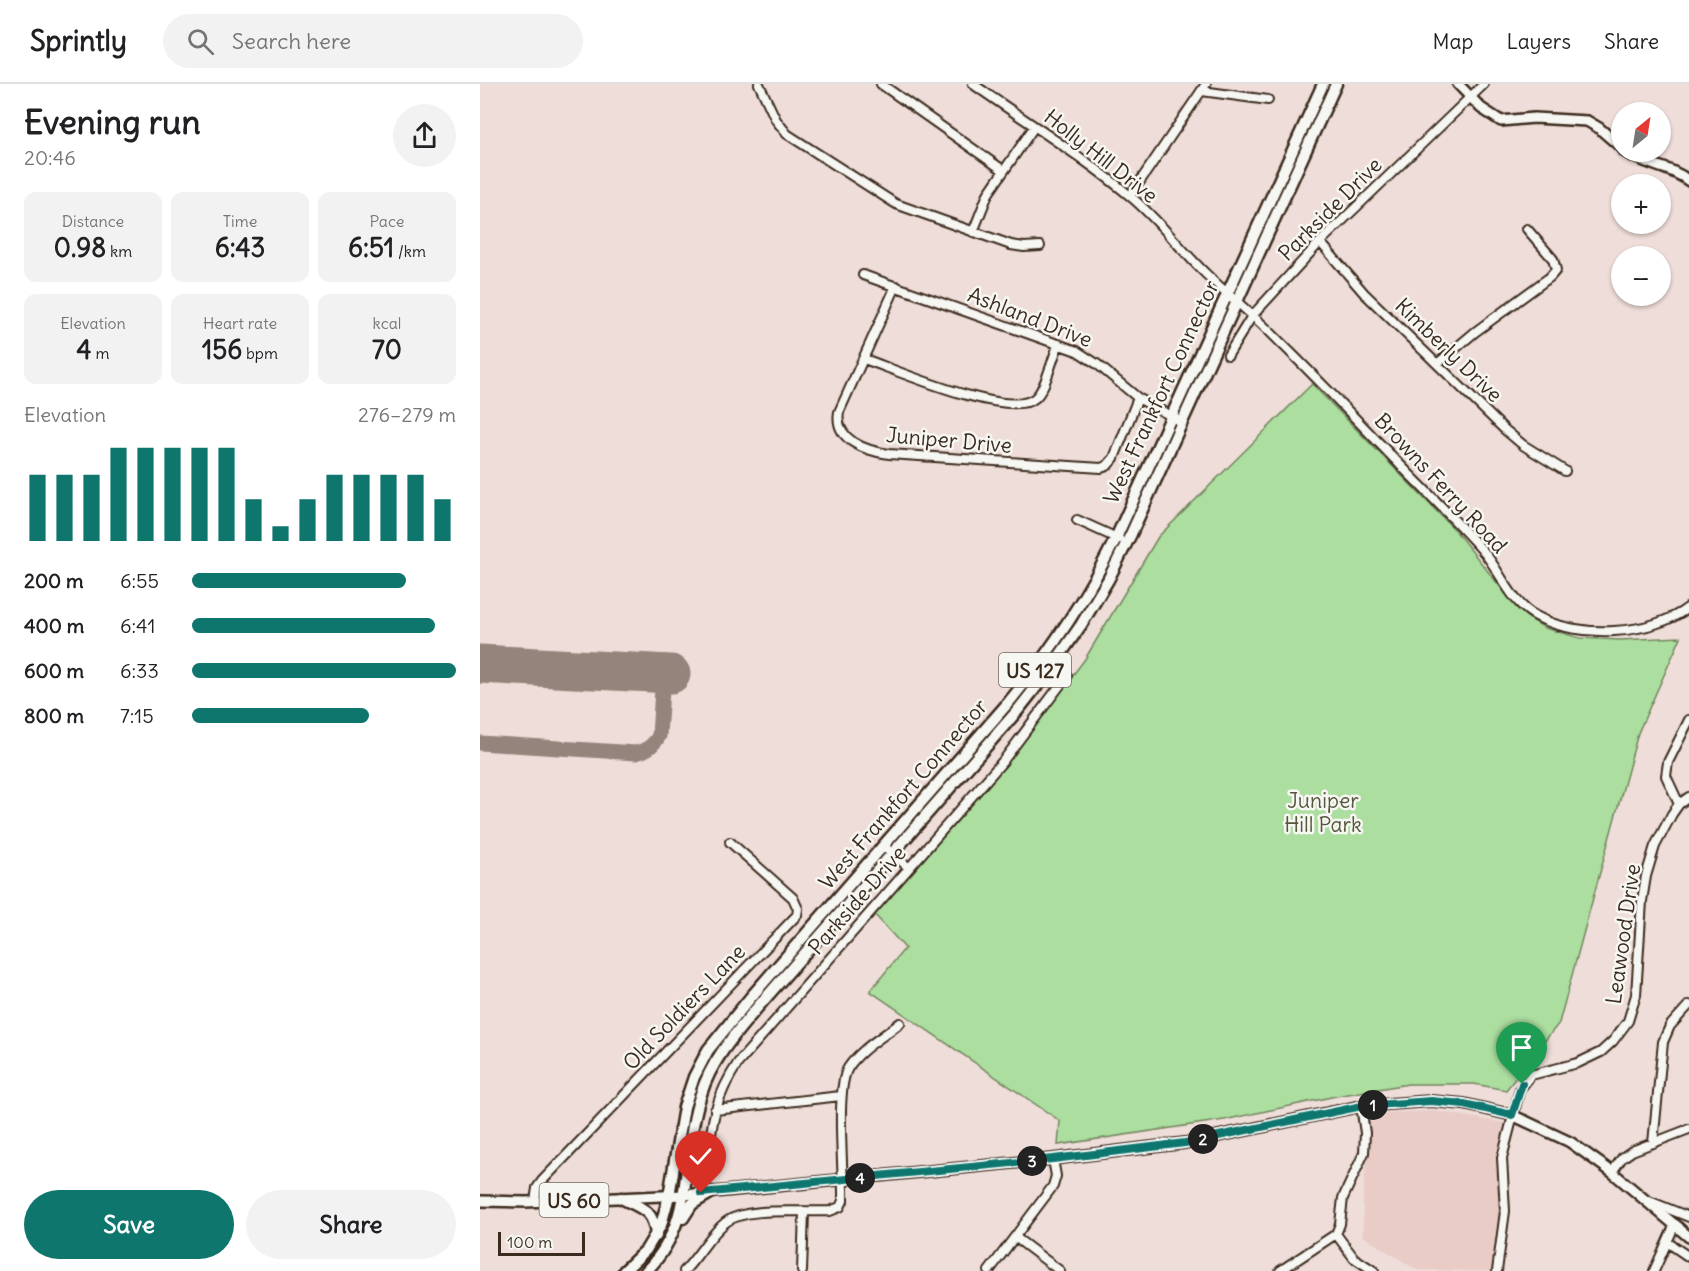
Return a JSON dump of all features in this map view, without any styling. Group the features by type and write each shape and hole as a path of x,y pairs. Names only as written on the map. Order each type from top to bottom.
{"highway":[{"name":"West Frankfort Connector","path":"669,1196 684,1107 694,1077 708,1050 1009,702 1040,664 1076,611 1116,538 1323,84"},
{"name":"West Frankfort Connector","path":"684,1195 697,1105 712,1067 737,1032 1012,716 1051,668 1090,611 1126,543 1336,84"},
{"path":"677,1225 692,1204 712,1192"},
{"name":"US 127","path":"646,1271 664,1250 677,1225 684,1195"},
{"name":"US 127","path":"624,1271 646,1250 656,1236 669,1196"},
{"path":"621,1198 651,1215 656,1236"}],"main road":[{"path":"1458,84 1481,108 1503,122 1534,118 1587,121 1611,138"},
{"path":"1645,162 1678,173 1689,181"},
{"name":"US 60","path":"480,1202 684,1195 1053,1159 1185,1143 1362,1106 1431,1101 1464,1104 1512,1115 1570,1142 1612,1172 1689,1235"},
{"name":"US 60","path":"1675,1224 1689,1227"}],"street":[{"path":"759,84 776,120 791,137 896,204 1016,246 1040,246"},
{"path":"880,84 1003,170"},
{"name":"Holly Hill Drive","path":"973,84 1130,196 1227,295 1252,316"},
{"name":"Parkside Drive","path":"1228,355 1252,316 1320,242 1484,84"},
{"path":"1130,196 1204,87 1268,100"},
{"path":"973,232 988,194 1034,127"},
{"path":"1437,364 1556,270 1553,259 1527,229"},
{"name":"Kimberly Drive","path":"1320,242 1364,293 1513,438 1565,471"},
{"name":"Ashland Drive","path":"863,276 1059,344 1086,356 1138,398 1182,422"},
{"name":"Juniper Drive","path":"896,286 842,404 838,422 843,433 856,444 879,453 1101,468 1114,459 1138,398"},
{"name":"Browns Ferry Road","path":"1252,316 1321,382 1461,527 1484,552 1518,602 1533,615 1573,628 1606,631 1658,622 1689,607"},
{"path":"864,359 971,396 997,402 1021,403 1031,401 1038,396 1059,344"},
{"path":"1077,520 1126,543"},
{"name":"Parkside Drive","path":"710,1162 711,1131 715,1110 724,1084 738,1063 1003,761 1067,676"},
{"path":"1679,804 1668,782 1667,769 1668,762 1689,720"},
{"name":"Leawood Drive","path":"1497,1271 1505,1211 1501,1166 1520,1089 1526,1078 1537,1072 1569,1066 1594,1056 1613,1041 1628,1021 1636,995 1644,884 1655,846 1679,804 1689,797"},
{"name":"Old Soldiers Lane","path":"535,1201 537,1188 542,1181 796,915 798,909 793,898 730,842"},
{"path":"884,846 909,868"},
{"path":"1653,1143 1664,1042 1670,1026 1689,1005"},
{"path":"684,1271 717,1231 732,1218 751,1213 830,1211 840,1207 843,1202 841,1096 844,1076 852,1063 900,1023"},
{"path":"715,1110 841,1096"},
{"path":"1280,1271 1336,1234 1340,1224 1343,1197 1364,1153 1365,1133 1362,1106"},
{"path":"1612,1172 1626,1155 1689,1129"},
{"path":"989,1271 1055,1181 1053,1159"},
{"path":"1645,1200 1689,1217"},
{"path":"802,1271 804,1212"},
{"path":"1654,1271 1675,1224"},
{"path":"1336,1234 1354,1258 1374,1271"},
{"path":"1015,1237 1060,1271"},
{"path":"1667,1242 1689,1257"}],"shaded area":[{"path":"1435,1111 1505,1123 1499,1148 1497,1172 1501,1200 1491,1271 1417,1270 1363,1236 1363,1195 1371,1113"}],"green space":[{"name":"Juniper Hill Park","path":"1312,384 1454,529 1514,604 1528,618 1545,628 1580,638 1620,640 1681,637 1638,733 1559,1023 1506,1090 1474,1084 1408,1084 1336,1096 1224,1120 1058,1145 1060,1121 870,991 905,948 875,915 995,778 1085,659 1158,537"}],"taxiway":[{"path":"480,743 640,752 652,745 659,736 663,674"}],"runway":[{"path":"480,664 671,674"}],"route":[{"path":"701,1193 1053,1159 1185,1143 1362,1106 1431,1101 1464,1104 1512,1115 1522,1084"}]}
